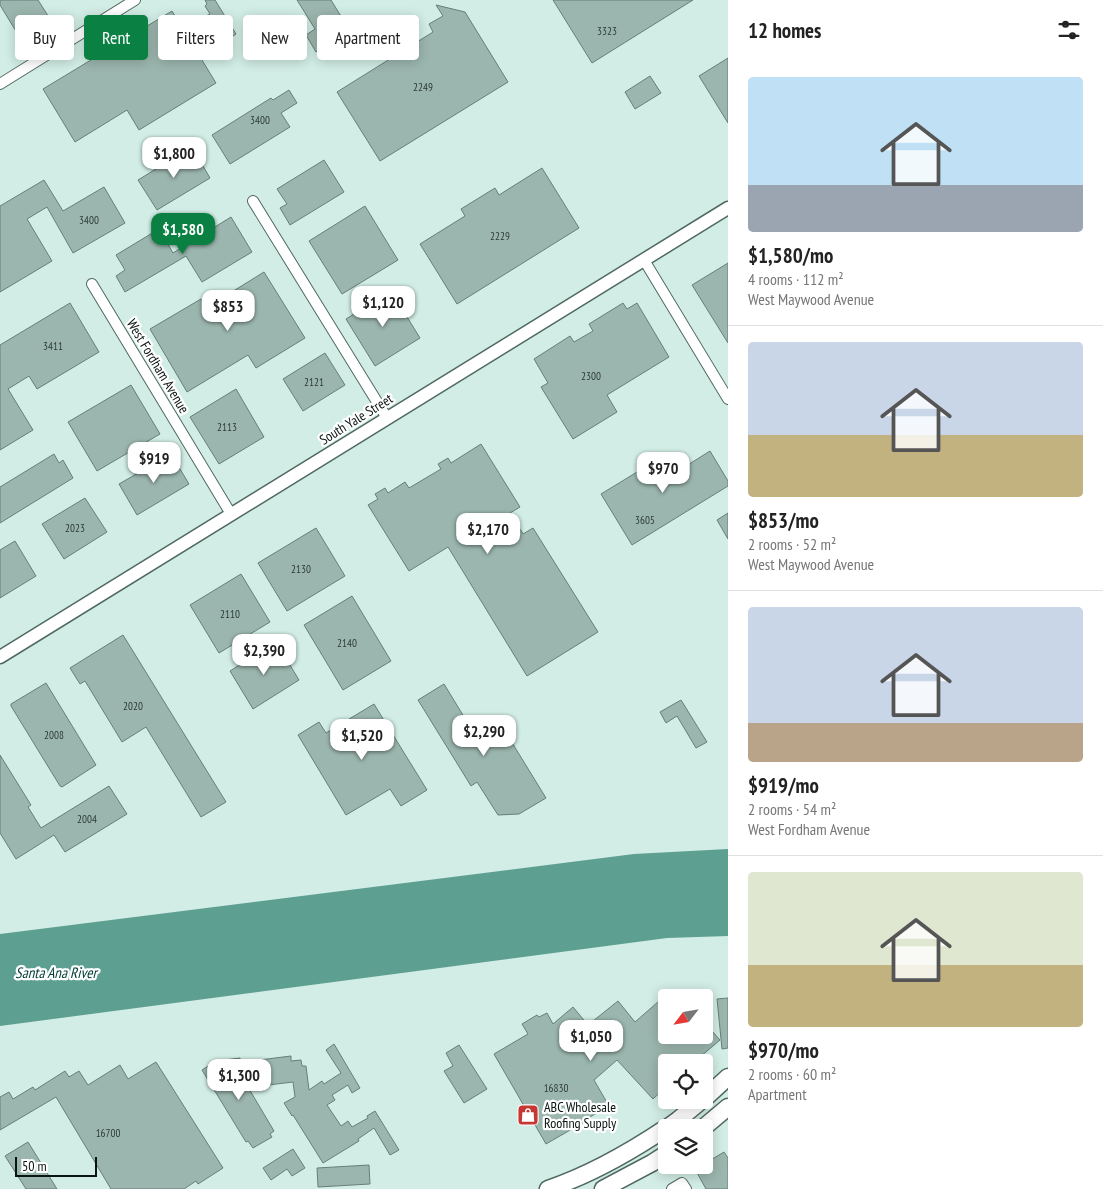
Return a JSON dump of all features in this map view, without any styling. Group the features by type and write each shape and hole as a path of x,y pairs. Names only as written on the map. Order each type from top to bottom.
{"main road":[{"path":"713,1090 728,1077"},
{"path":"713,1120 728,1107"},
{"path":"679,1119 691,1109"},
{"path":"548,1189 597,1168 639,1146 658,1133"},
{"path":"602,1189 658,1159"}],"street":[{"path":"0,84 135,0"},
{"path":"253,202 387,418"},
{"name":"South Yale Street","path":"0,656 728,208"},
{"path":"644,260 728,399"},
{"name":"West Fordham Avenue","path":"92,284 231,514"},
{"path":"672,1189 684,1186"}],"water":[{"name":"Santa Ana River","path":"728,849 728,936 667,938 0,1026 0,934 634,854"}],"building":[{"path":"0,0 38,0 48,15 15,15 15,30 0,5"},
{"path":"205,0 215,0 224,15 208,15 210,14 205,6 207,4"},
{"path":"297,0 331,0 340,15 317,15 316,52 307,37 307,34 315,29"},
{"path":"553,0 693,0 592,63"},
{"path":"436,5 465,12 508,82 380,161 337,92 388,60 419,60 419,41 433,32 429,24 443,16"},
{"path":"172,11 174,15 165,15"},
{"path":"158,19 158,60 202,60 216,83 139,130 127,110 75,142 43,89 91,60 148,60 148,26"},
{"path":"728,58 728,123 699,76"},
{"path":"650,76 661,93 635,109 625,92"},
{"path":"289,90 297,103 281,113 290,127 230,164 212,135 271,98 273,100"},
{"path":"192,147 210,178 157,210 138,180"},
{"path":"324,160 344,192 290,225 280,208 287,204 277,189"},
{"path":"542,168 579,228 457,304 420,244 465,216 461,209 495,188 499,195"},
{"path":"44,180 63,211 104,187 125,223 73,253 47,207 27,219 52,261 0,292 0,206"},
{"path":"365,206 398,260 342,294 309,241"},
{"path":"231,217 252,252 202,282 186,256 125,292 116,276 125,270 116,255 159,229 173,253"},
{"path":"728,263 728,343 692,285"},
{"path":"264,272 305,338 256,368 248,355 187,392 150,329 201,299 206,308"},
{"path":"391,291 420,338 375,366 346,319"},
{"path":"70,303 99,352 37,389 29,376 8,389 33,430 0,450 0,345"},
{"path":"623,303 627,309 637,303 669,357 607,395 617,412 573,439 541,387 548,383 534,359 570,336 574,342 593,331 589,324"},
{"path":"325,353 345,385 303,411 283,379"},
{"path":"131,385 160,434 97,471 68,422"},
{"path":"236,389 264,437 219,464 190,417"},
{"path":"481,444 520,507 510,513 523,534 533,528 598,632 527,676 448,547 409,571 368,505 378,499 375,494 385,488 388,493 405,482 409,488 441,469 438,464 448,458 451,463"},
{"path":"710,451 728,481 728,486 632,545 601,494 665,455 675,473"},
{"path":"54,454 59,463 63,460 73,478 0,523 0,487"},
{"path":"171,454 189,484 137,515 119,484"},
{"path":"85,498 107,532 64,559 42,524"},
{"path":"728,513 728,539 717,520"},
{"path":"316,528 345,576 287,611 258,563"},
{"path":"15,541 36,576 0,598 0,550"},
{"path":"241,574 270,622 219,653 190,605"},
{"path":"352,596 391,661 343,690 304,625"},
{"path":"123,635 226,802 201,817 146,727 122,742 85,681 80,684 70,668"},
{"path":"276,642 299,680 253,709 230,671"},
{"path":"46,683 96,765 62,787 11,706 11,704"},
{"path":"444,684 480,743 503,728 546,798 519,814 498,815 477,782 471,786 418,700"},
{"path":"681,700 707,742 696,748 677,716 666,723 660,712"},
{"path":"374,704 427,790 401,806 390,789 346,815 298,735 319,722 326,733"},
{"path":"0,755 31,805 28,807 41,828 109,786 127,814 65,852 54,835 16,859 0,833"},
{"path":"728,998 728,1048 722,1049 717,999"},
{"path":"618,1001 635,1022 658,1002 658,1044 713,1044 713,1032 720,1040 703,1054 658,1054 658,1094 653,1099 617,1060 594,1080 609,1106 546,1144 494,1054 528,1034 522,1024 537,1015 539,1017 547,1013 553,1024 573,1007 588,1025"},
{"path":"334,1044 360,1088 352,1093 348,1085 332,1095 335,1100 327,1105 341,1126 348,1121 352,1127 368,1118 367,1116 375,1111 399,1150 390,1155 374,1128 358,1139 359,1141 323,1163 284,1103 295,1097 293,1082 260,1086 259,1060 291,1056 291,1061 301,1060 302,1066 306,1066 309,1090 322,1081 324,1084 341,1073 326,1050"},
{"path":"459,1045 487,1089 464,1103 444,1071 453,1066 446,1053"},
{"path":"240,1058 242,1077 274,1131 270,1134 272,1137 253,1148 248,1141 246,1142 202,1070 216,1061"},
{"path":"156,1062 223,1168 198,1184 196,1181 184,1189 111,1189 56,1097 0,1130 0,1097 9,1092 13,1099 33,1087 35,1090 65,1071 69,1077 79,1071 88,1085 120,1065 128,1079"},
{"path":"28,1142 57,1189 26,1189 5,1156"},
{"path":"293,1149 305,1168 292,1176 287,1169 271,1180 263,1168"},
{"path":"724,1152 728,1158 728,1189 706,1189 698,1174 713,1174 713,1159"},
{"path":"369,1165 370,1184 318,1187 317,1168"}],"place":[{"name":"ABC Wholesale Roofing Supply","path":"528,1115"}]}
